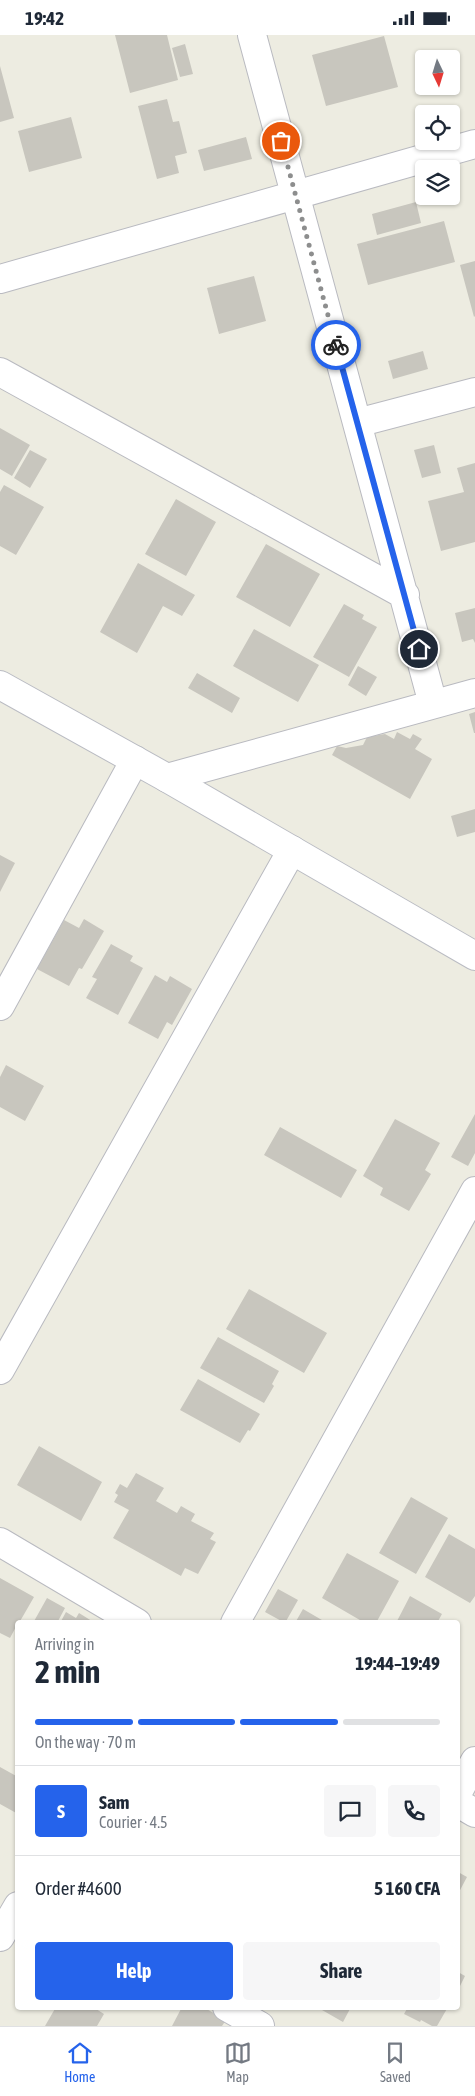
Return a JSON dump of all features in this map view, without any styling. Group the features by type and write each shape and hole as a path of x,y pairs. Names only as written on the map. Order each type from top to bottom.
{"street":[{"path":"252,35 433,703"},
{"path":"0,279 475,144"},
{"path":"0,372 405,595"},
{"path":"357,423 475,392"},
{"path":"0,685 167,777 292,850 470,949"},
{"path":"167,777 475,693"},
{"path":"0,1006 135,760"},
{"path":"0,1370 292,850"},
{"path":"237,1620 475,1191"},
{"path":"0,1542 131,1620"},
{"path":"460,1788 475,1761"},
{"path":"460,1804 475,1813"},
{"path":"0,1937 15,1911"},
{"path":"232,2010 260,2026"}],"building":[{"path":"115,35 167,35 178,80 130,93"},
{"path":"384,36 398,87 326,106 312,55"},
{"path":"185,44 193,74 180,77 172,48"},
{"path":"0,66 14,118 0,122"},
{"path":"167,99 173,122 179,121 187,153 175,156 179,173 157,179 138,106"},
{"path":"71,117 82,158 29,172 18,131"},
{"path":"246,137 252,159 204,171 198,150"},
{"path":"415,202 421,223 377,235 372,214"},
{"path":"444,221 455,262 368,285 357,244"},
{"path":"475,261 475,316 474,317 460,265"},
{"path":"254,276 266,321 219,334 207,288"},
{"path":"423,351 428,369 393,379 388,361"},
{"path":"0,428 30,445 12,476 0,469"},
{"path":"434,445 441,473 422,478 414,450"},
{"path":"30,450 47,459 30,488 14,478"},
{"path":"475,463 475,542 441,551 428,501 464,492 457,468"},
{"path":"4,485 44,507 16,555 0,546 0,492"},
{"path":"176,499 216,522 186,576 145,554"},
{"path":"266,544 320,574 290,627 236,597"},
{"path":"138,563 195,595 182,616 163,606 137,653 100,632"},
{"path":"344,604 364,615 362,619 377,627 349,677 313,657"},
{"path":"475,608 475,643 473,639 462,642 455,613"},
{"path":"254,629 319,665 298,702 233,666"},
{"path":"358,666 377,677 366,696 348,685"},
{"path":"197,673 240,698 232,713 188,688"},
{"path":"475,712 475,733 474,733 469,714"},
{"path":"397,732 410,739 413,734 422,739 415,749 432,759 410,799 332,755 337,746 346,748 363,745 367,737 385,734 394,739"},
{"path":"475,809 475,832 457,837 451,816"},
{"path":"0,855 15,863 0,892"},
{"path":"84,919 104,931 82,969 79,968 69,986 37,969 64,920 79,928"},
{"path":"111,944 133,956 130,961 143,968 118,1015 86,998 97,979 92,977"},
{"path":"155,975 167,982 170,976 192,989 172,1025 167,1022 158,1039 128,1023"},
{"path":"6,1065 44,1086 25,1121 0,1107 0,1077"},
{"path":"475,1114 475,1153 468,1166 451,1157"},
{"path":"395,1119 440,1143 425,1170 431,1174 409,1211 380,1195 383,1188 363,1176"},
{"path":"280,1127 357,1170 341,1198 264,1155"},
{"path":"249,1289 327,1333 304,1373 226,1329"},
{"path":"218,1337 279,1371 272,1384 274,1386 264,1403 200,1368"},
{"path":"198,1379 260,1414 240,1443 180,1410"},
{"path":"39,1446 102,1482 81,1521 17,1485"},
{"path":"136,1473 164,1488 156,1501 177,1513 181,1506 195,1514 191,1521 214,1533 210,1539 216,1542 198,1574 185,1568 181,1576 113,1538 129,1510 114,1502 118,1495 115,1493 120,1484 127,1488"},
{"path":"411,1497 448,1518 416,1574 379,1553"},
{"path":"449,1534 475,1549 475,1596 470,1603 425,1577"},
{"path":"347,1553 399,1581 378,1620 360,1620 322,1598"},
{"path":"0,1578 34,1597 21,1620 15,1620 15,1629 10,1638 0,1633"},
{"path":"278,1589 298,1600 287,1620 280,1620 265,1612"},
{"path":"410,1596 442,1614 439,1620 398,1620"},
{"path":"47,1598 65,1608 59,1620 35,1620"},
{"path":"303,1609 322,1620 297,1620"},
{"path":"66,1612 76,1618 79,1613 90,1620 62,1620"},
{"path":"0,1767 15,1775 15,1812 0,1804"},
{"path":"460,1873 467,1877 460,1890"},
{"path":"460,1973 465,1976 460,1986"},
{"path":"54,2010 98,2010 104,2014 97,2026 45,2026"},
{"path":"180,2010 208,2010 226,2020 222,2026 172,2026"},
{"path":"322,2010 349,2010 343,2022"},
{"path":"406,2010 446,2010 437,2026 432,2026 421,2020 420,2022 404,2014"}],"way so far":[{"path":"281,141 336,345"}],"route":[{"path":"336,345 419,649"}]}
